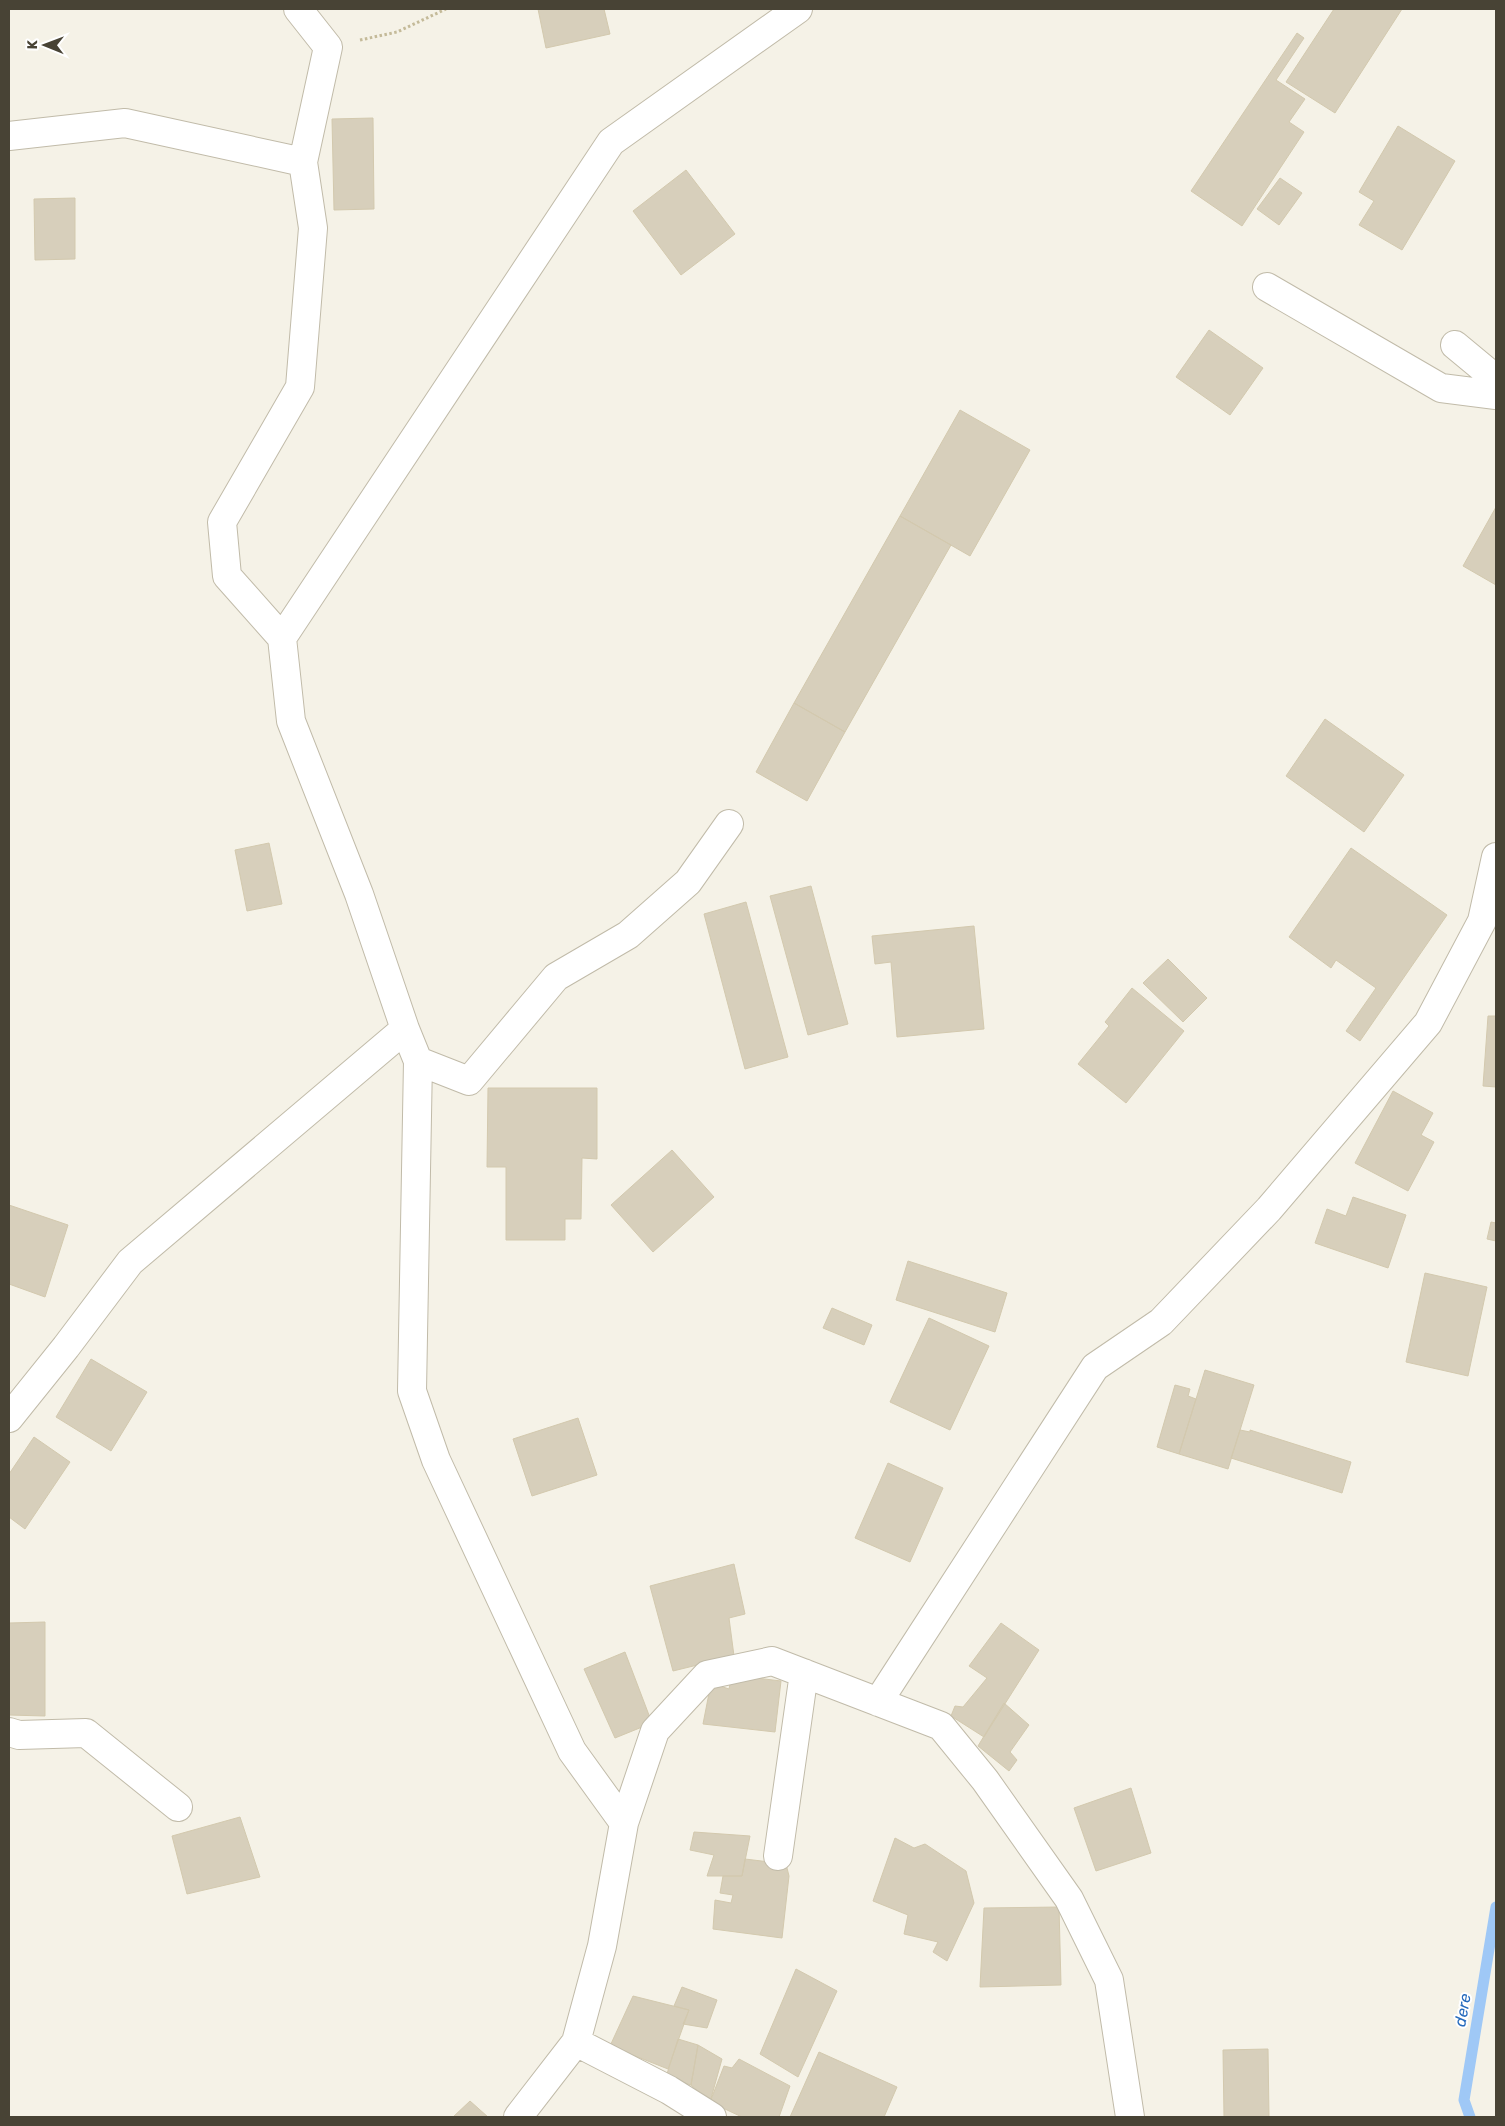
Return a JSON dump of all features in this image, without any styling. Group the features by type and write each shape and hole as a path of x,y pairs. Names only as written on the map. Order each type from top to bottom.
{"street":[{"path":"298,9 328,47 303,162 314,228 300,387 222,522 227,576 282,638 291,721 359,894 405,1029 418,1061 412,1391 436,1460 572,1751 624,1823"},
{"path":"282,638 611,142 798,9"},
{"path":"9,136 125,123 303,162"},
{"path":"1267,287 1441,388 1496,395"},
{"path":"1455,345 1496,379"},
{"path":"418,1061 469,1081 556,977 628,935 648,918 688,882 729,824"},
{"path":"878,1702 1095,1367 1161,1322 1269,1209 1428,1023 1482,921 1496,857"},
{"path":"9,1418 66,1347 130,1262 405,1029"},
{"path":"518,2117 576,2042 602,1946 624,1823 655,1731 707,1675 772,1661 941,1726 986,1780 1069,1899 1109,1980 1130,2117"},
{"path":"778,1856 804,1673"},
{"path":"9,1732 19,1735 86,1733 178,1807"},
{"path":"576,2042 668,2090 712,2117"}],"path":[{"path":"328,47 397,32 446,9"}],"building":[{"path":"538,9 604,9 610,34 546,48"},
{"path":"1334,9 1402,9 1335,113 1286,82"},
{"path":"1297,33 1304,38 1276,80 1305,99 1289,122 1304,132 1242,226 1191,191"},
{"path":"373,118 374,209 334,210 332,119"},
{"path":"1398,126 1455,161 1402,250 1359,225 1374,201 1359,192"},
{"path":"686,170 735,234 681,275 633,211"},
{"path":"1280,178 1302,193 1279,225 1257,209"},
{"path":"75,198 75,259 35,260 34,199"},
{"path":"1209,330 1263,368 1230,415 1176,377"},
{"path":"960,410 1030,450 970,556 900,516"},
{"path":"1496,507 1496,585 1463,566"},
{"path":"900,516 951,545 845,732 794,703"},
{"path":"794,703 845,732 807,801 756,772"},
{"path":"1325,719 1404,775 1364,832 1286,776"},
{"path":"269,843 282,904 247,911 235,850"},
{"path":"1351,848 1447,915 1360,1041 1346,1031 1376,988 1336,960 1331,968 1289,937"},
{"path":"811,886 848,1024 808,1035 770,896"},
{"path":"746,902 788,1057 745,1069 704,914"},
{"path":"974,926 984,1029 897,1037 891,962 875,964 872,936"},
{"path":"1168,959 1207,998 1183,1022 1143,983"},
{"path":"1132,988 1184,1031 1126,1103 1078,1064 1109,1026 1105,1022"},
{"path":"1488,1016 1496,1016 1496,1087 1483,1086"},
{"path":"488,1088 597,1088 597,1159 582,1158 581,1219 565,1219 565,1240 506,1240 506,1167 487,1167"},
{"path":"1393,1091 1433,1113 1421,1135 1434,1142 1408,1191 1355,1163"},
{"path":"672,1150 714,1197 653,1252 611,1205"},
{"path":"1353,1197 1406,1215 1388,1268 1315,1243 1327,1209 1346,1216"},
{"path":"9,1205 68,1225 45,1297 9,1284"},
{"path":"1491,1222 1496,1223 1496,1241 1487,1239"},
{"path":"908,1261 1007,1293 995,1332 896,1300"},
{"path":"1425,1273 1487,1287 1468,1376 1406,1362"},
{"path":"832,1308 872,1325 864,1345 823,1328"},
{"path":"929,1318 989,1346 950,1430 890,1402"},
{"path":"91,1359 147,1392 111,1451 56,1417"},
{"path":"1205,1370 1254,1385 1228,1469 1179,1454"},
{"path":"1175,1385 1190,1389 1188,1396 1196,1399 1179,1454 1157,1447"},
{"path":"578,1418 597,1475 532,1496 513,1439"},
{"path":"1240,1430 1250,1432 1250,1430 1351,1462 1342,1493 1231,1458"},
{"path":"34,1437 70,1462 25,1529 9,1517 9,1474"},
{"path":"888,1463 943,1488 910,1562 855,1538"},
{"path":"734,1564 745,1614 729,1618 734,1656 673,1671 650,1586"},
{"path":"45,1622 45,1716 9,1715 9,1623"},
{"path":"1001,1623 1039,1650 984,1737 951,1716 955,1706 963,1707 987,1678 969,1666"},
{"path":"625,1652 652,1723 615,1738 584,1669"},
{"path":"732,1675 781,1681 775,1732 703,1724 711,1683 729,1689"},
{"path":"1004,1703 1029,1725 1010,1752 1017,1760 1009,1771 978,1746"},
{"path":"1131,1788 1151,1853 1096,1871 1074,1808"},
{"path":"240,1817 260,1877 187,1894 172,1836"},
{"path":"694,1832 750,1836 742,1876 707,1876 714,1855 690,1850"},
{"path":"895,1838 914,1848 925,1844 966,1871 974,1903 947,1961 933,1952 938,1942 904,1934 908,1915 873,1901"},
{"path":"745,1859 786,1864 789,1876 782,1938 713,1929 715,1900 731,1903 733,1895 720,1893 723,1876 742,1876"},
{"path":"1059,1907 1061,1985 980,1987 984,1908"},
{"path":"796,1969 837,1991 798,2077 760,2054"},
{"path":"682,1987 717,2000 707,2028 683,2024 689,2010 674,2006"},
{"path":"633,1996 689,2010 668,2069 610,2046"},
{"path":"678,2039 698,2045 691,2085 666,2077"},
{"path":"698,2045 722,2059 710,2102 691,2085"},
{"path":"1268,2049 1269,2117 1224,2117 1223,2050"},
{"path":"819,2052 897,2087 884,2117 790,2117"},
{"path":"739,2059 790,2086 779,2117 742,2117 710,2102 724,2066 732,2068"},
{"path":"470,2101 488,2117 453,2117"}],"waterway":[{"name":"dere","path":"1470,2117 1464,2100 1496,1907"}]}
